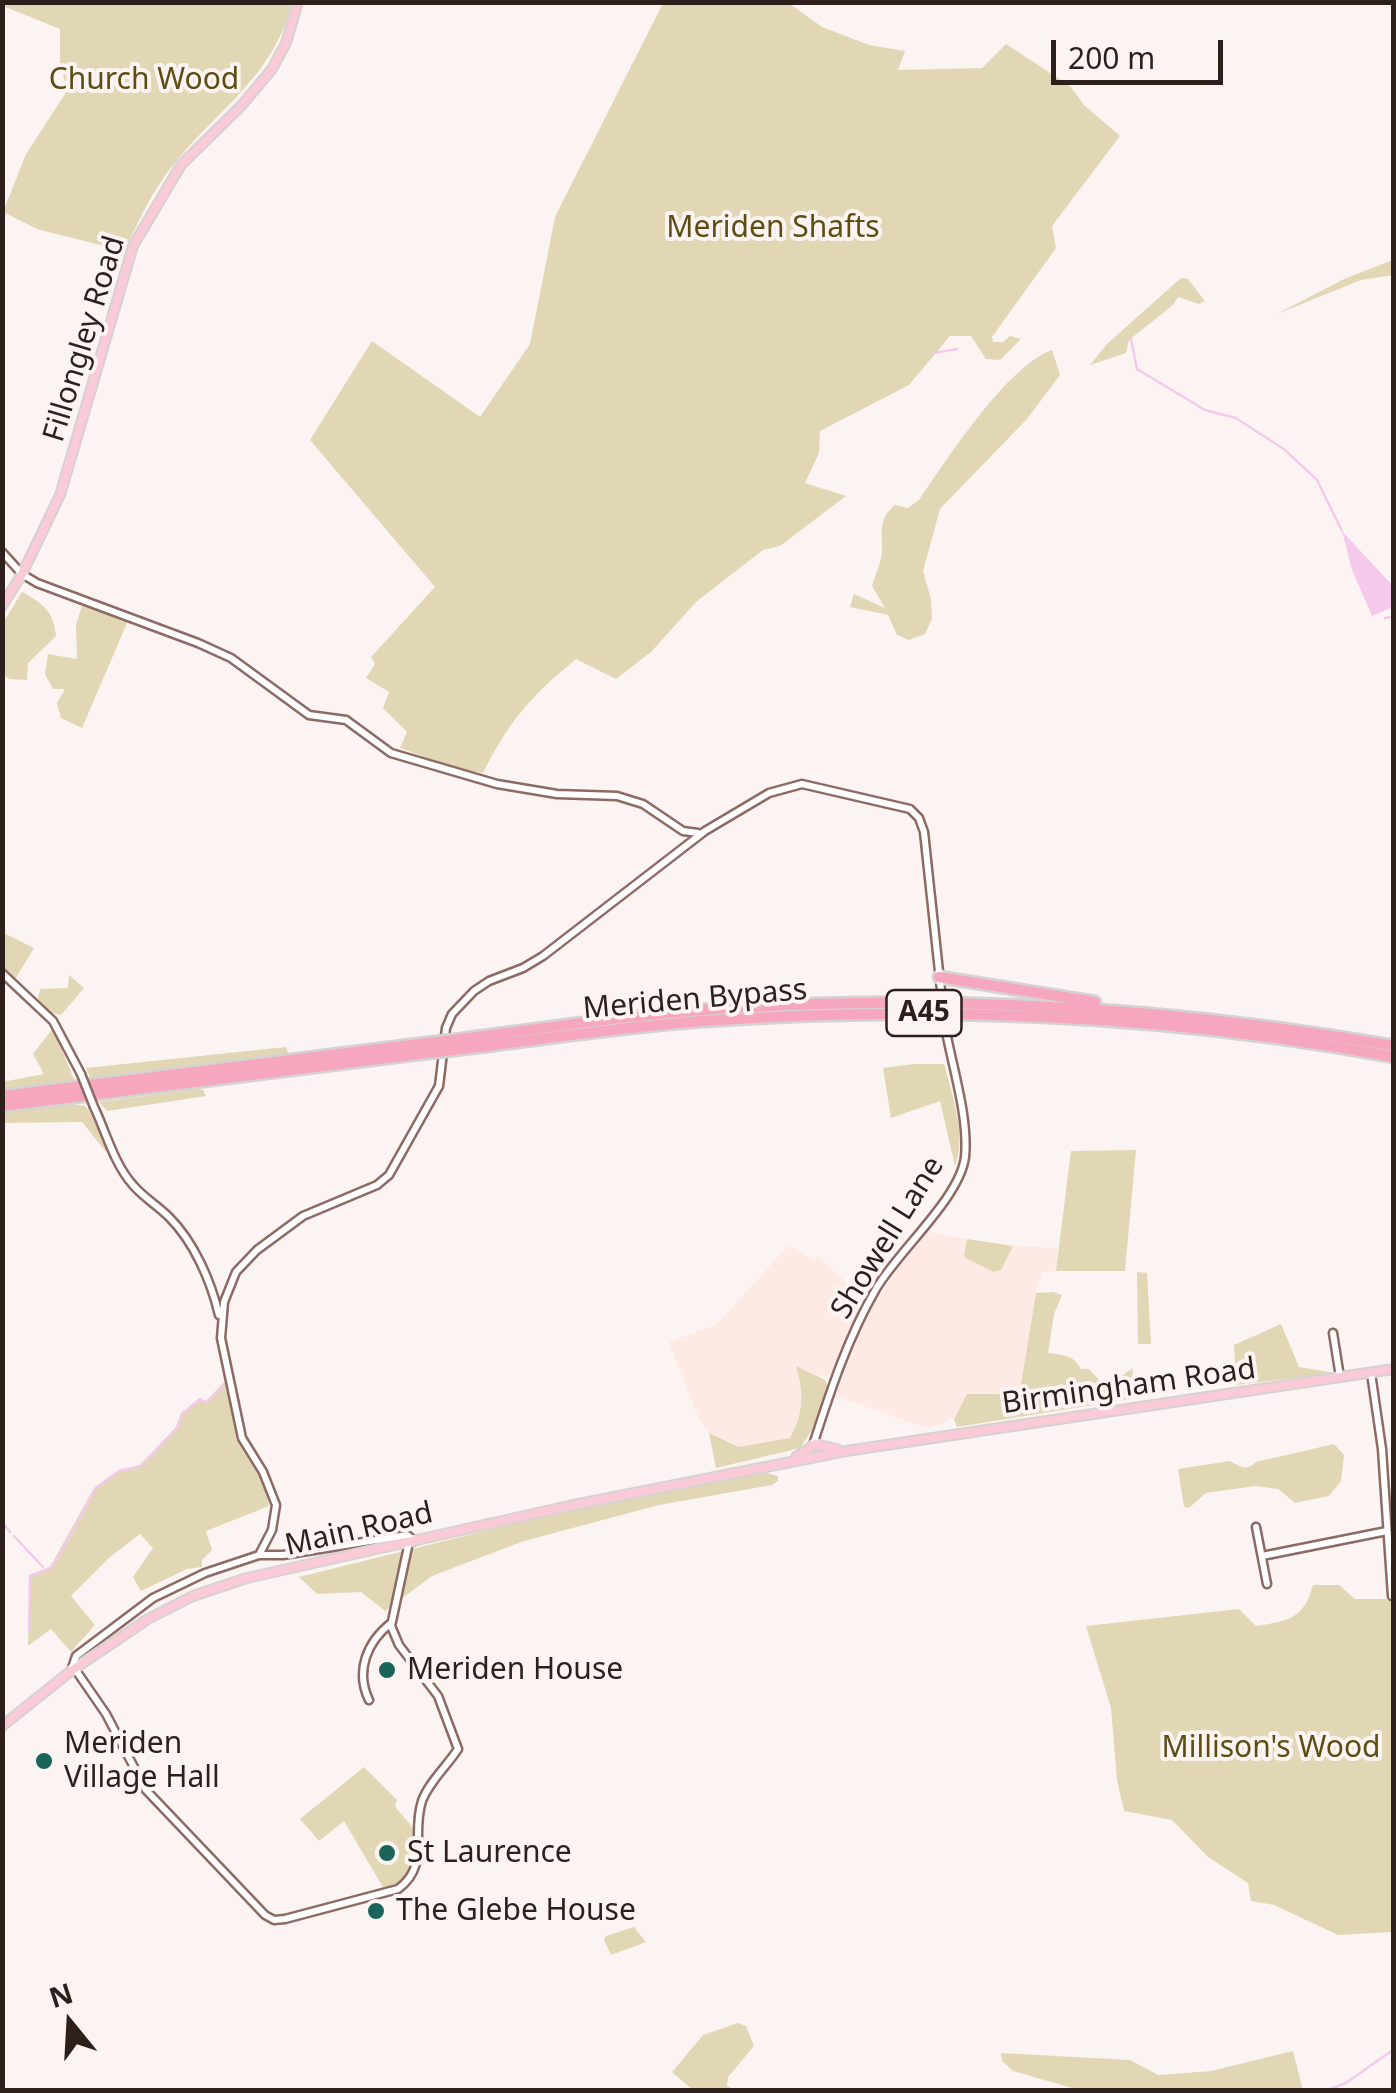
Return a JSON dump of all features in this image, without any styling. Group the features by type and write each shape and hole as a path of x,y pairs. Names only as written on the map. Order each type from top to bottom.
{"highway":[{"path":"939,977 1095,1002 1115,1010"},
{"name":"Meriden Bypass","path":"454,1045 662,1015 765,1006 935,1002 1115,1010 1394,1046"},
{"name":"Meriden Bypass","path":"2,1096 454,1045 802,1015 972,1013 1135,1020 1394,1057"},
{"name":"Meriden Bypass","path":"2,1106 419,1049"}],"main road":[{"name":"Fillongley Road","path":"2,606 60,495 133,246 181,166 272,69 286,43 298,2"},
{"name":"Birmingham Road","path":"817,1450 871,1447 1394,1370"},
{"name":"Main Road","path":"2,1726 73,1670 148,1619 194,1596 248,1578 763,1467 817,1450"}],"street":[{"path":"2,552 22,574 231,658 309,715 346,720 391,754 498,784 557,794 617,796 644,804 682,832 706,831"},
{"name":"Showell Lane","path":"706,831 769,794 802,784 913,810 924,832 944,1021 963,1122 963,1165 948,1196 896,1260 863,1310 817,1432 817,1450"},
{"path":"220,1300 236,1272 256,1250 302,1216 377,1185 389,1175 440,1086 446,1028 452,1014 474,990 543,956 706,831"},
{"path":"682,832 684,846"},
{"path":"2,973 53,1021 81,1074 119,1165 132,1185 170,1218 184,1236 220,1300 220,1322 242,1438 263,1472 276,1504 272,1530 259,1555"},
{"path":"1332,1333 1340,1378"},
{"path":"1371,1374 1382,1448 1392,1596"},
{"path":"1256,1526 1267,1584"},
{"path":"1262,1556 1387,1531"},
{"path":"407,1535 412,1542 392,1622 399,1645 438,1696 458,1749 424,1795 418,1861 415,1871 398,1889 274,1920 146,1790 106,1714 73,1670 76,1656 153,1598 204,1573 259,1555 283,1556 407,1535"},
{"path":"368,1700 362,1665 374,1638 392,1622"}],"shaded area":[{"path":"1342,531 1393,586 1393,607 1372,616 1352,570"},
{"path":"924,1231 967,1239 965,1257 1001,1270 1013,1246 1058,1248 1056,1271 1043,1272 1036,1293 1020,1390 967,1394 954,1419 927,1428 835,1396 864,1319"},
{"path":"789,1245 814,1261 819,1257 861,1296 862,1303 833,1372 820,1377 797,1367 803,1384 801,1419 790,1438 738,1447 709,1433 698,1417 669,1342 716,1325"}],"green space":[{"name":"Church Wood","path":"3,2 291,3 283,31 270,55 178,159 151,198 124,251 37,229 3,212 26,154 67,91 60,61 60,29 3,6"},
{"name":"Meriden Shafts","path":"663,3 789,3 822,27 869,45 905,51 898,70 982,68 1006,44 1070,86 1084,105 1120,136 1052,226 1056,248 992,337 993,342 1003,342 1010,336 1021,339 1000,360 986,359 971,336 950,336 909,385 820,431 819,453 805,483 846,496 780,546 763,550 696,602 651,652 616,679 576,659 522,710 483,773 456,768 400,748 407,732 383,708 389,692 366,678 375,664 371,657 435,587 310,440 372,341 480,417 530,344 555,217"},
{"path":"1393,260 1393,275 1361,280 1277,314 1344,279"},
{"path":"1181,278 1188,279 1205,301 1199,304 1178,297 1129,340 1126,353 1090,365 1107,344"},
{"path":"1052,350 1060,375 1027,419 940,509 923,571 932,619 925,634 909,640 897,635 888,615 850,607 854,594 885,608 872,586 881,557 883,521 889,511 895,505 908,508 919,500 998,394 1016,374"},
{"path":"22,592 46,609 56,636 28,663 27,680 9,679 3,674 3,623"},
{"path":"82,606 128,621 82,728 61,718 57,703 65,689 53,689 45,674 48,654 77,659 76,625"},
{"path":"2,932 34,948 14,981 3,971"},
{"path":"69,975 84,988 61,1015 48,1012 38,999 40,989 68,988"},
{"path":"53,1028 75,1082 3,1091 2,1082 44,1074 33,1054"},
{"path":"286,1047 288,1053 283,1056 91,1080 86,1068"},
{"path":"944,1064 959,1129 955,1166 940,1101 891,1118 883,1068"},
{"path":"197,1089 206,1096 107,1111 99,1102"},
{"path":"71,1104 85,1106 89,1111 106,1152 82,1122 3,1123 3,1113"},
{"path":"1136,1150 1125,1271 1056,1271 1071,1151"},
{"path":"967,1239 1013,1246 1001,1270 994,1272 964,1257"},
{"path":"1137,1272 1147,1273 1151,1344 1138,1344"},
{"path":"1036,1293 1062,1295 1054,1314 1048,1353 1071,1358 1081,1369 1089,1369 1106,1387 1133,1368 1130,1399 957,1427 954,1419 967,1394 1020,1390"},
{"path":"1281,1324 1299,1367 1335,1373 1236,1385 1234,1345"},
{"path":"796,1366 825,1380 828,1386 812,1430 800,1448 716,1468 709,1433 738,1447 790,1438 801,1403"},
{"path":"226,1380 236,1439 265,1486 269,1506 206,1531 212,1550 202,1560 202,1567 187,1569 141,1591 133,1577 153,1548 140,1534 71,1596 95,1625 71,1652 51,1629 28,1646 30,1576 50,1567 94,1488 119,1470 140,1465 176,1427 181,1413 200,1398 206,1401"},
{"path":"1334,1444 1344,1455 1341,1481 1329,1496 1295,1503 1278,1489 1255,1486 1206,1493 1189,1508 1184,1507 1178,1469 1230,1461 1247,1467"},
{"path":"767,1473 778,1476 778,1481 659,1505 524,1541 432,1576 385,1611 361,1592 317,1594 299,1577 545,1516"},
{"name":"Millison's Wood","path":"1313,1585 1339,1585 1355,1599 1389,1599 1393,1604 1393,1932 1338,1935 1274,1905 1251,1901 1248,1883 1208,1857 1172,1820 1124,1811 1117,1780 1111,1708 1086,1626 1239,1609 1256,1626 1286,1620 1299,1612"},
{"path":"364,1767 397,1800 395,1806 413,1828 416,1841 411,1867 400,1881 384,1889 344,1821 319,1841 300,1819"},
{"path":"634,1927 646,1942 611,1955 606,1936"},
{"path":"738,2023 746,2026 754,2046 728,2077 727,2086 735,2090 693,2090 672,2072 703,2035"},
{"path":"1293,2051 1303,2090 1079,2090 1013,2071 1002,2061 1001,2053 1130,2060 1158,2075 1211,2071"}],"waterway":[{"path":"1131,339 1137,369 1205,410 1236,418 1285,450 1317,480 1342,531"},
{"path":"933,353 957,349"},
{"path":"1385,618 1394,616"},
{"path":"29,1631 30,1576 50,1568 58,1558 96,1488 119,1471 141,1466 177,1428 182,1414 200,1399 206,1403 226,1383"},
{"path":"2,1522 10,1532"},
{"path":"14,1536 43,1567"},
{"path":"1327,2090 1346,2083 1394,2049"}],"place":[{"name":"Meriden House","path":"387,1670"},
{"name":"Meriden Village Hall","path":"44,1761"},
{"name":"St Laurence","path":"387,1853"},
{"name":"The Glebe House","path":"376,1911"}]}
